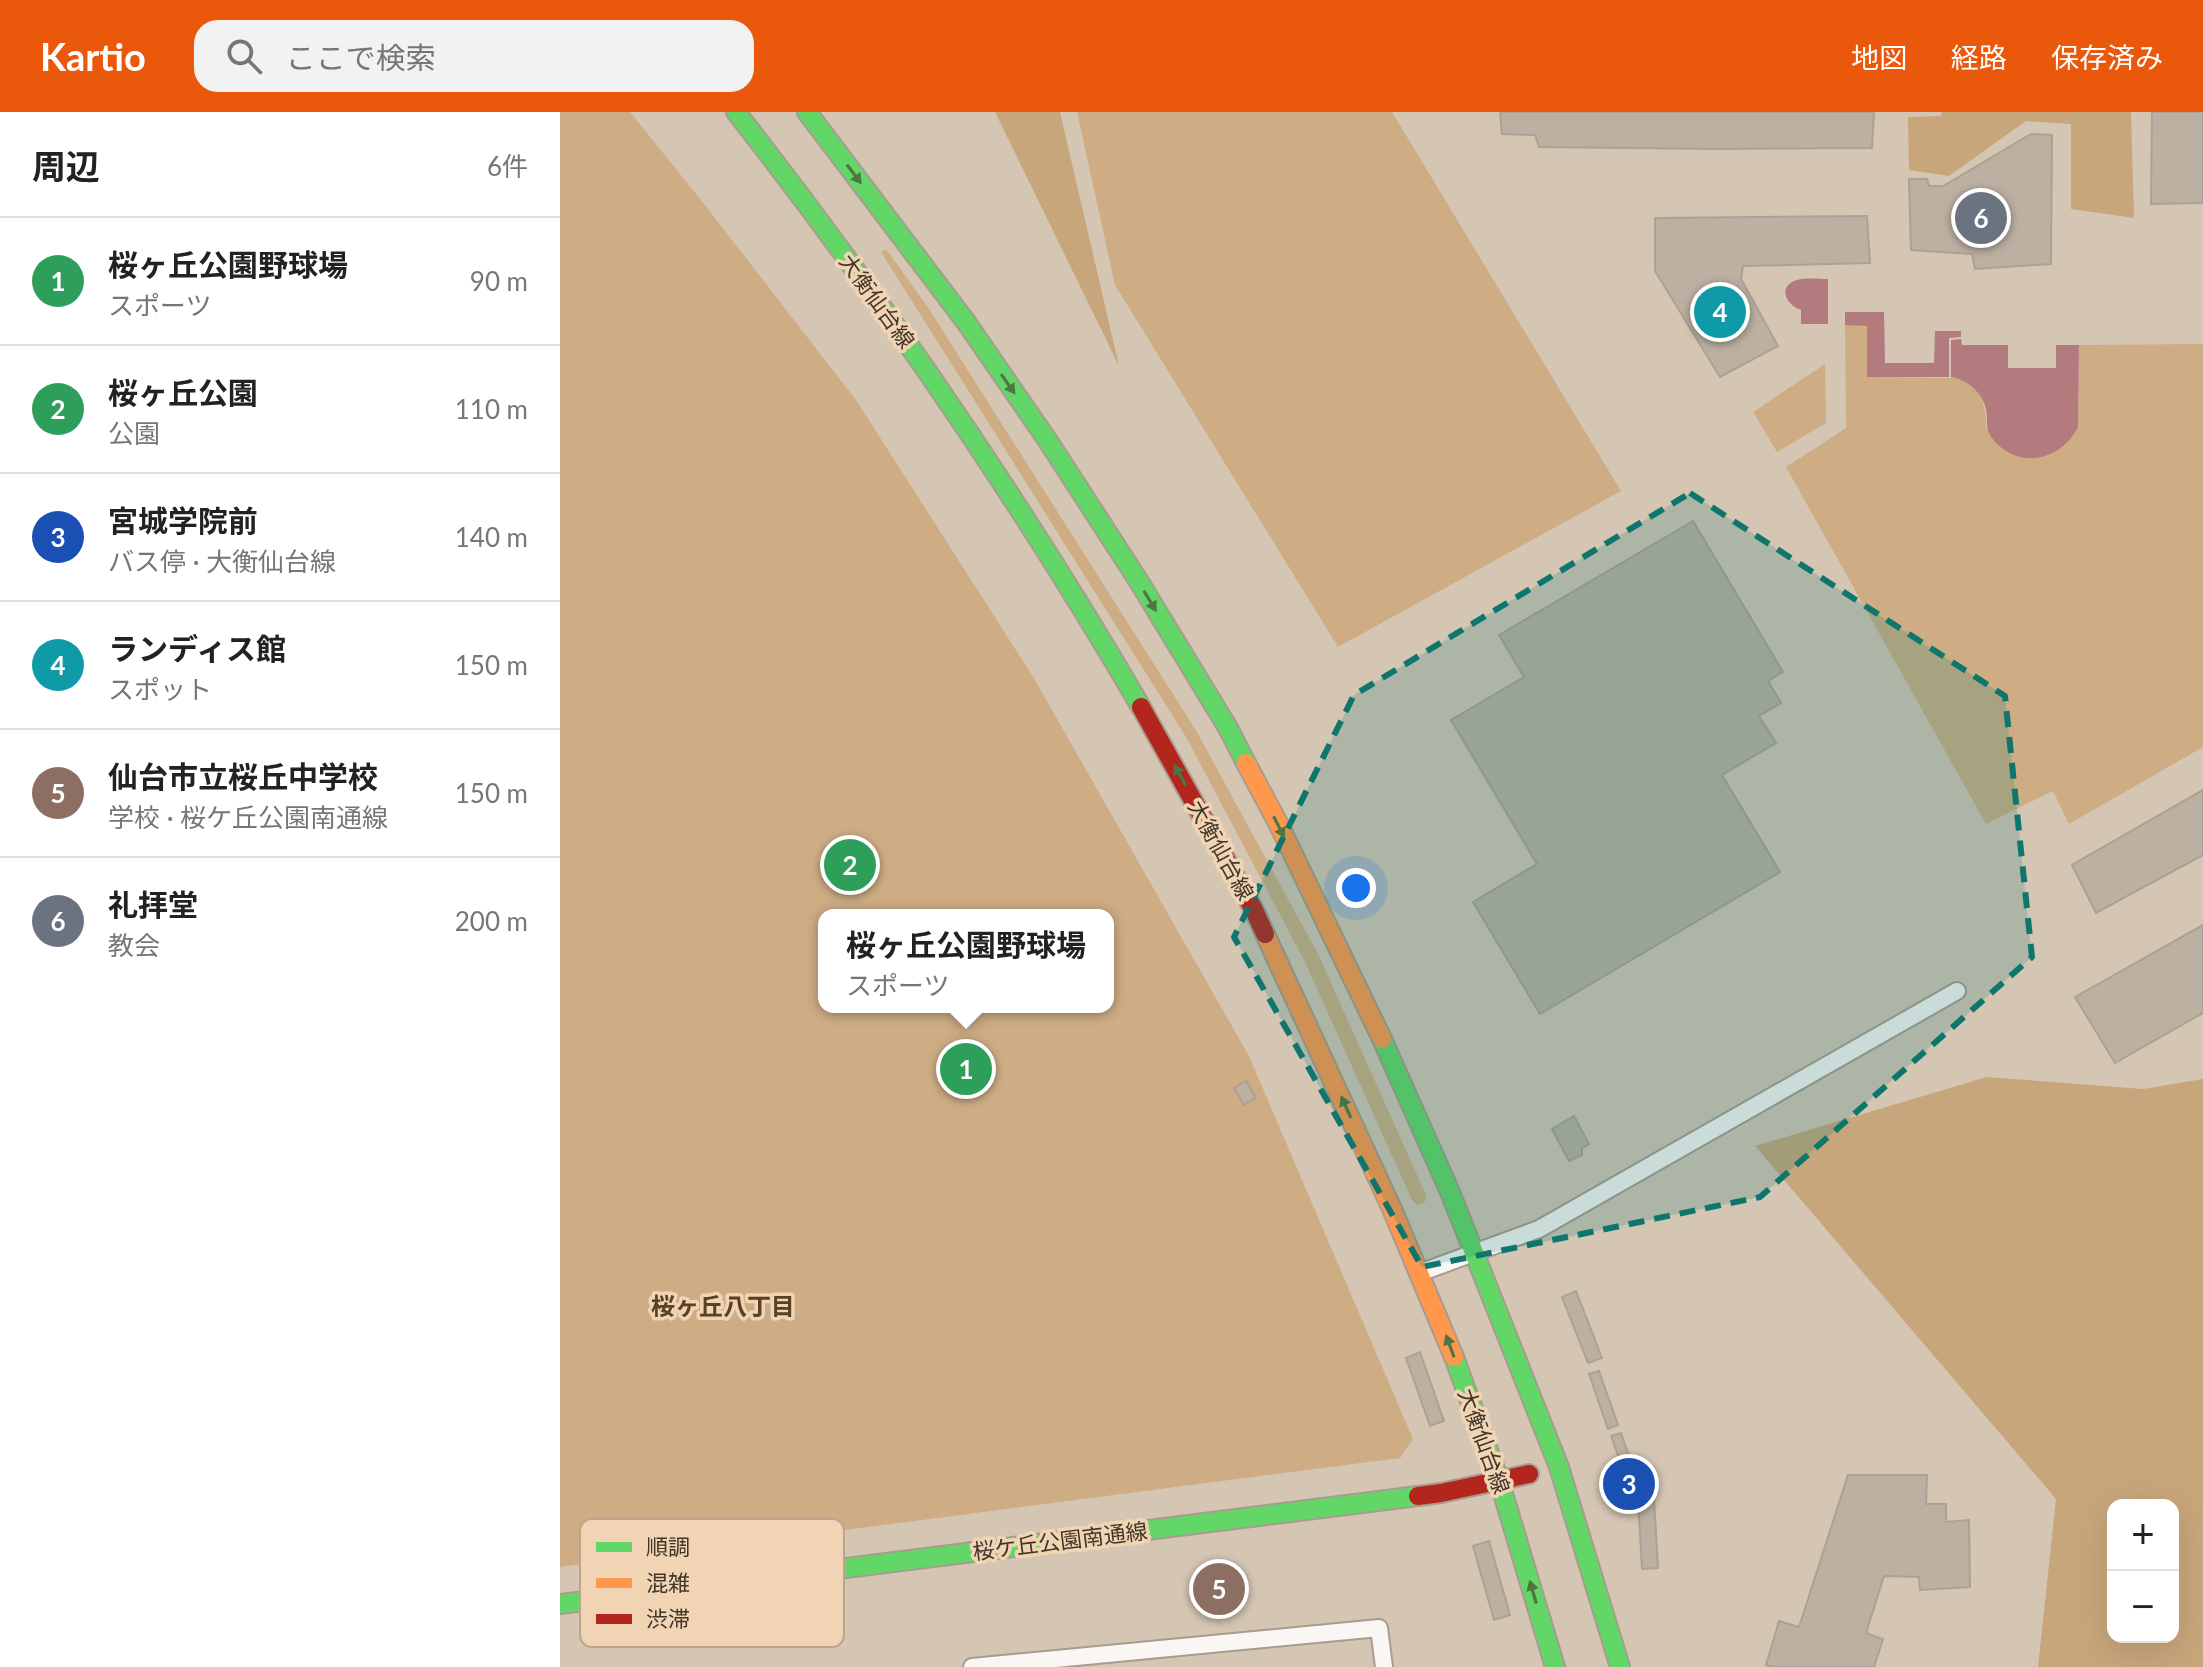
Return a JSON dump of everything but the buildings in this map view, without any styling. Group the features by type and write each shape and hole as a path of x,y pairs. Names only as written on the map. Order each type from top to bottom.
{"main road":[{"name":"大衡仙台線","path":"736,112 910,346 1031,528 1116,664 1254,910 1335,1082 1445,1331 1499,1480 1555,1667"},
{"path":"807,112 966,322 1048,441 1228,728 1278,823 1396,1067 1474,1253 1559,1467 1620,1667"},
{"name":"桜ケ丘公園南通線","path":"844,1568 1441,1493 1559,1467"},
{"name":"桜ケ丘公園南通線","path":"560,1604 580,1601"}],"lane":[{"path":"1420,1272 1550,1223 1957,991"},
{"path":"972,1667 1379,1628 1384,1667"}],"highlighted area":[{"path":"1690,493 2005,696 2032,957 1760,1197 1422,1267 1234,937 1354,695"}],"shaded area":[{"path":"560,112 630,112 856,400 1032,675 1249,1056 1413,1439 1400,1458 844,1530 844,1519 580,1519 580,1564 560,1567"},
{"path":"995,112 1060,112 1119,366"},
{"path":"1077,112 1392,112 1621,491 1338,647 1115,285"},
{"path":"1942,112 2131,112 2134,218 2071,209 2071,124 2026,121 1949,176 1909,170 1908,117 1941,116"},
{"path":"886,249 929,309 1197,732 1319,956 1426,1195 1422,1204 1417,1205 1412,1200 1305,962 1186,737 881,252"},
{"path":"1828,279 1828,324 1801,324 1801,310 1786,297 1786,288 1798,280"},
{"path":"1845,312 1884,312 1885,363 1934,363 1935,331 1961,331 1961,337 1949,338 1949,377 1867,377 1867,326 1845,325"},
{"path":"1845,325 1867,325 1868,377 1958,378 1981,397 1986,427 2078,427 2079,345 2203,344 2203,747 2069,824 2053,791 1986,824 1786,467 1846,428"},
{"path":"1961,339 1962,345 2008,345 2008,368 2056,368 2056,345 2079,345 2078,427 2061,448 2038,458 2026,458 2002,448 1992,438 1981,397 1968,384 1951,377 1951,340"},
{"path":"1825,364 1826,423 1777,452 1753,412"},
{"path":"1987,1077 2143,1089 2203,1079 2203,1667 2038,1667 2056,1499 1755,1146"}],"traffic: fast":[{"path":"736,112 845,256 949,403 1047,553 1141,707"},
{"path":"807,112 966,322 1048,441 1138,580 1246,763"},
{"path":"1382,1039 1450,1192 1559,1467 1620,1667"},
{"path":"1454,1357 1499,1480 1555,1667"},
{"path":"844,1568 1418,1496"},
{"path":"560,1604 580,1601"}],"traffic: slow":[{"path":"1246,763 1382,1039"},
{"path":"1265,934 1392,1209 1454,1357"}],"traffic: jam":[{"path":"1141,707 1265,934"},
{"path":"1418,1496 1529,1474"}],"place":[{"name":"礼拝堂","path":"1981,218"},
{"name":"ランディス館","path":"1720,312"},
{"name":"桜ヶ丘公園","path":"850,865"},
{"name":"桜ヶ丘公園野球場","path":"966,1069"},
{"name":"宮城学院前","path":"1629,1484"},
{"name":"仙台市立桜丘中学校","path":"1219,1589"}],"district":[{"name":"桜ヶ丘八丁目","path":"723,1307"}]}
